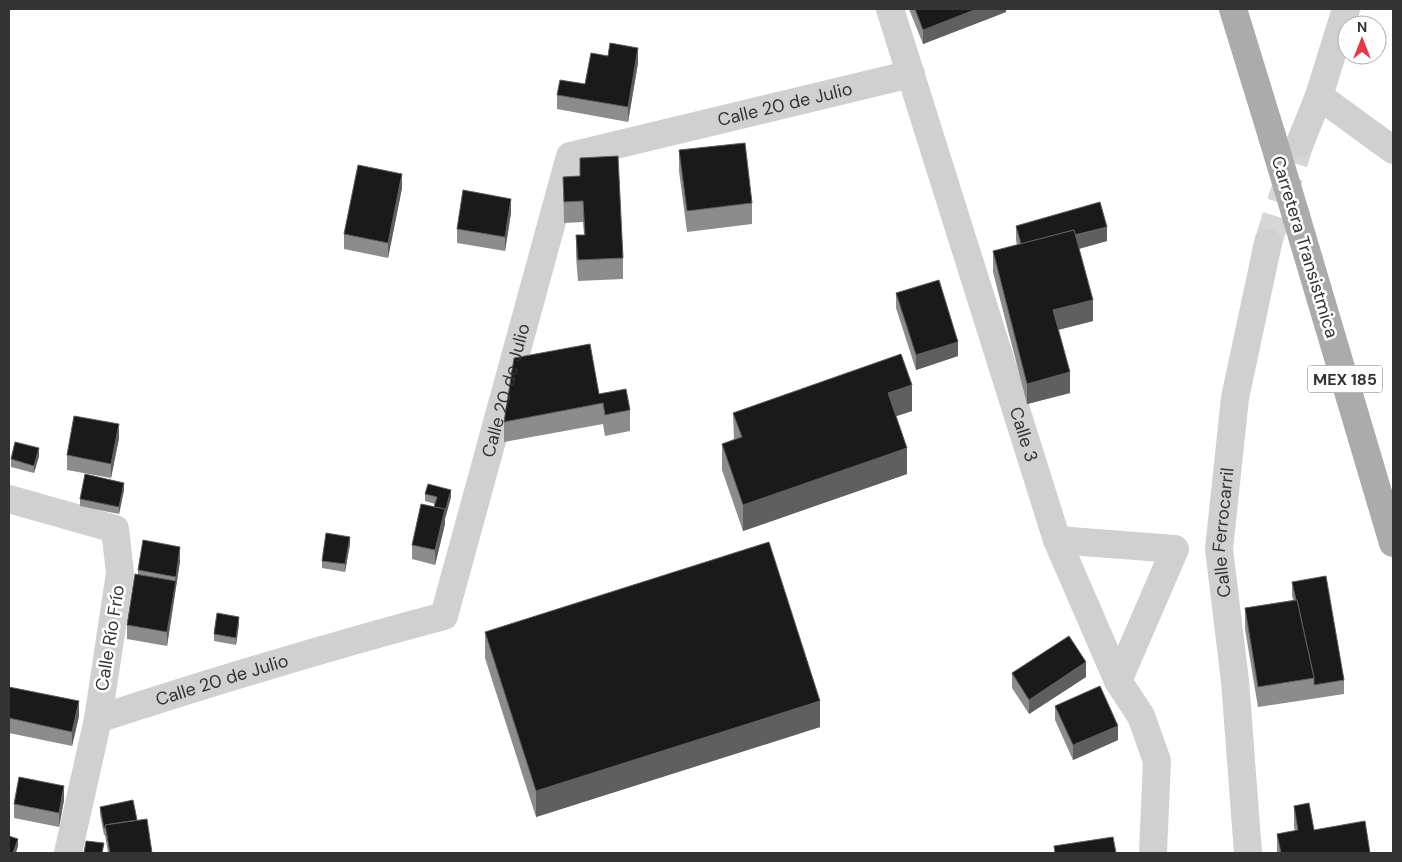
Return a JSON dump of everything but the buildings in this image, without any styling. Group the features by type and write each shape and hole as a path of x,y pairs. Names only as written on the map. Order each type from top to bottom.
{"main road":[{"name":"Carretera Transistmica","path":"1233,9 1393,543"}],"street":[{"name":"Calle 3","path":"890,9 1057,540 1118,681 1141,716 1157,761 1153,853"},
{"path":"1300,143 1319,96 1345,9"},
{"name":"Calle 20 de Julio","path":"98,719 192,688 444,616 570,156 911,74"},
{"path":"1319,96 1393,150"},
{"name":"Calle Ferrocarril","path":"1248,853 1236,681 1219,549 1236,398 1268,243"},
{"name":"Calle Río Frío","path":"9,499 115,529 120,573 98,719 68,853"},
{"path":"1057,540 1175,549 1219,549"},
{"path":"1118,681 1175,549"}],"tunnel":[{"path":"1268,243 1300,143"}]}
